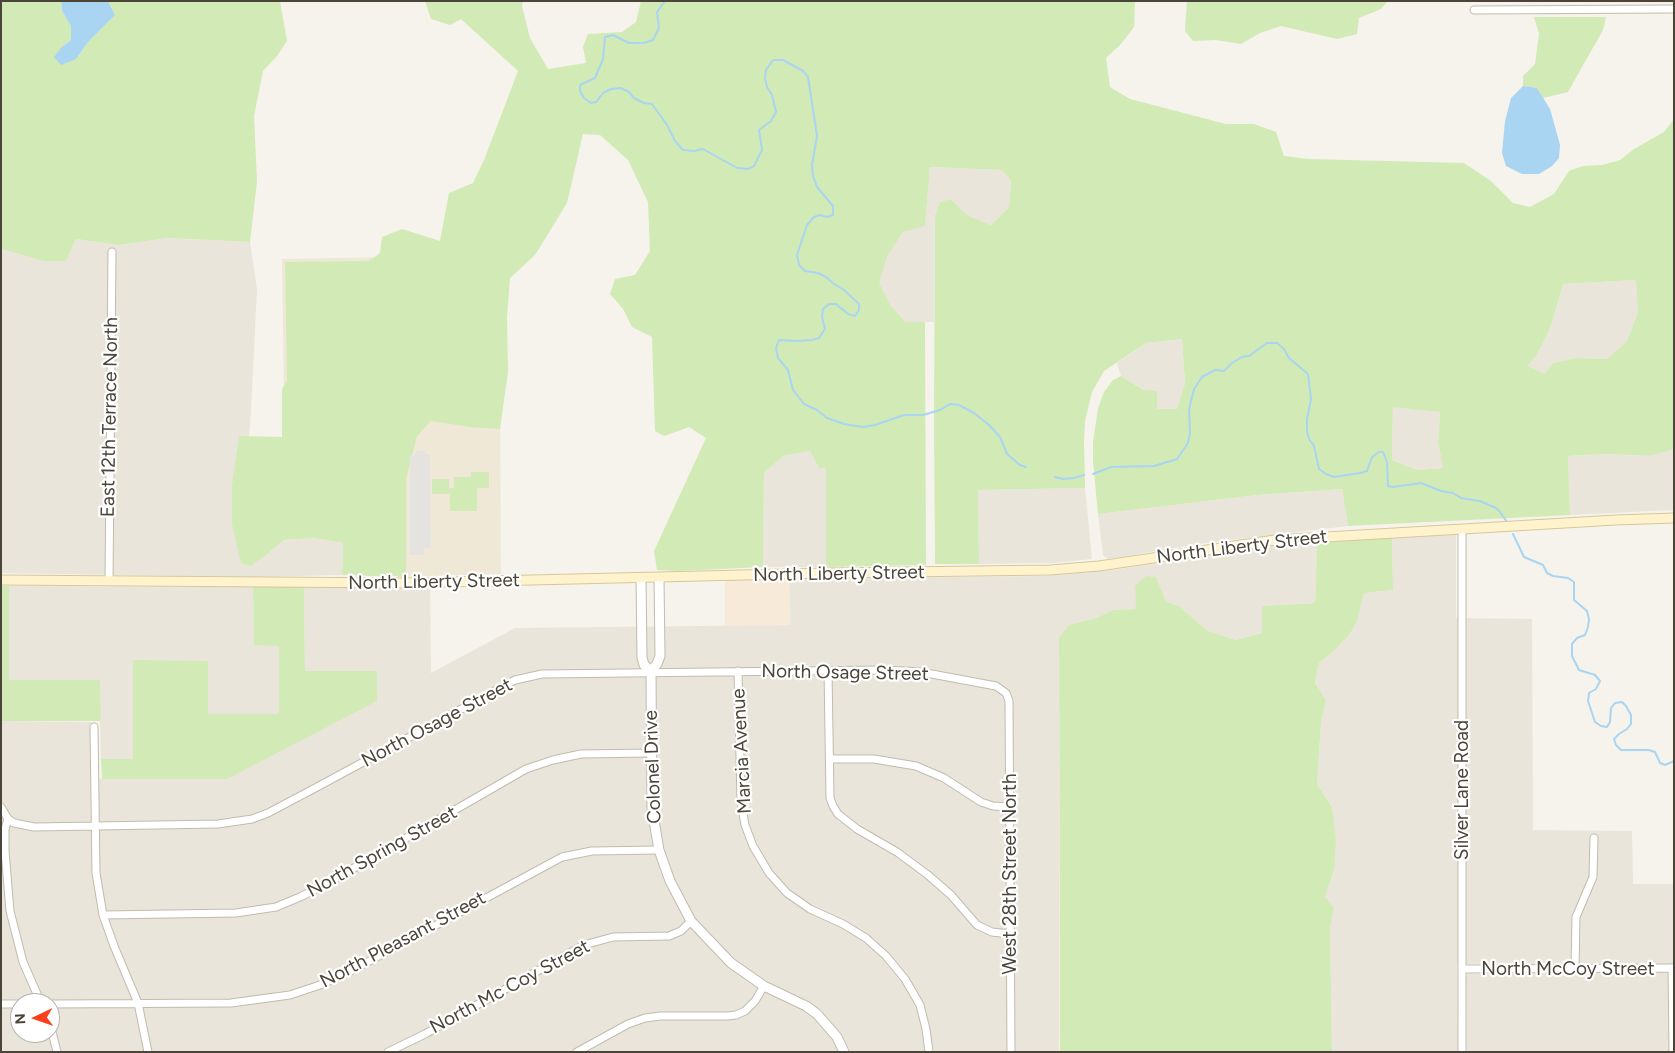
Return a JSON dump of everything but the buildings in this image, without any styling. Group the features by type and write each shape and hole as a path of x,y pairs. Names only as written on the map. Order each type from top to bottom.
{"main road":[{"name":"North Liberty Street","path":"1,580 410,583 827,573 1050,570 1099,566 1275,540 1674,518"}],"street":[{"path":"1474,10 1674,9"},
{"name":"East 12th Terrace North","path":"109,581 112,252"},
{"name":"Silver Lane Road","path":"1462,529 1462,1052"},
{"name":"Colonel Drive","path":"641,578 642,657 644,665 651,671"},
{"name":"Colonel Drive","path":"659,578 660,656 658,664 651,671 652,809 659,850 670,882 692,921 731,963 764,986 806,1006 817,1014 837,1037 844,1052"},
{"path":"828,670 830,798 838,814 857,829 897,852 928,875 951,895 977,925 992,932 1010,934"},
{"name":"North Osage Street","path":"8,819 14,823 34,826 218,824 252,819 268,813 319,786 514,680 542,674 651,671 885,670 920,672 996,686 1002,689 1007,697"},
{"name":"Marcia Avenue","path":"738,671 741,801 745,825 752,846 768,873 787,893 810,909 843,924 866,938 886,956 905,979 920,1005 929,1052"},
{"name":"West 28th Street North","path":"1007,697 1009,702 1010,807 1010,1052"},
{"path":"94,727 96,873 103,915 138,1003 148,1052"},
{"name":"North Spring Street","path":"103,915 236,913 276,906 328,883 526,769 553,760 581,754 651,753"},
{"path":"830,759 874,759 916,766 944,778 981,802 993,806 1010,807"},
{"path":"1,807 8,819 5,829 5,851 10,911 23,962 37,993"},
{"path":"1574,968 1576,917 1593,877 1594,838"},
{"name":"North Pleasant Street","path":"60,1004 231,1003 290,995 320,985 353,970 562,857 592,850 659,850"},
{"name":"North Mc Coy Street","path":"388,1052 425,1034 584,945 613,938 669,936 681,932 692,921"},
{"path":"1673,968 1673,1052"},
{"name":"North McCoy Street","path":"1462,969 1673,968"},
{"path":"577,1052 628,1024 645,1018 660,1016 727,1016 736,1014 755,1002 764,986"}],"shaded area":[{"path":"930,167 1002,170 1011,181 1009,207 991,225 967,215 951,199 940,202 935,215 934,322 906,322 891,306 878,283 887,257 903,232 925,225"},
{"path":"168,238 250,242 257,289 251,411 249,437 239,437 265,556 284,540 313,538 343,543 342,575 250,577 1,573 1,249 43,261 66,261 76,239 119,245"},
{"path":"499,255 501,574 406,577 405,472 285,475 282,259"},
{"path":"1636,280 1638,312 1627,341 1607,359 1576,358 1553,363 1545,375 1526,366 1537,355 1551,326 1563,284"},
{"path":"1182,339 1185,383 1177,409 1157,409 1145,390 1121,376 1117,363 1146,343"},
{"path":"1393,406 1440,412 1438,442 1443,468 1417,470 1392,460"},
{"path":"1674,449 1674,510 1570,515 1568,456 1607,454 1650,456"},
{"path":"416,451 425,451 425,454 430,455 431,548 424,548 424,555 410,555 410,455 415,455"},
{"path":"810,451 819,468 826,468 826,567 763,567 764,473 783,456"},
{"path":"1085,488 1092,559 1053,563 979,564 978,490"},
{"path":"1342,489 1348,526 1206,543 1108,559 1103,555 1098,514 1257,495"},
{"path":"1456,535 1456,618 1532,619 1533,830 1632,831 1633,884 1674,884 1674,1052 1467,1052 1467,974 1531,973 1531,963 1457,964 1458,1052 1332,1052 1330,928 1334,907 1325,897 1334,870 1332,807 1317,784 1321,723 1326,700 1315,683 1319,663 1332,653 1350,634 1357,621 1364,593 1393,590 1392,537"},
{"path":"1317,543 1315,603 1262,606 1262,633 1236,640 1208,631 1180,607 1166,601 1156,577 1135,586 1137,609 1113,610 1096,618 1069,625 1059,637 1059,1052 1,1052 1,721 91,722 91,779 227,779 376,671 305,671 304,587 430,588 431,673 515,628 790,625 789,579 1043,576 1113,570 1273,545"},
{"path":"789,579 790,625 725,626 725,580"},
{"path":"9,586 253,587 254,645 279,645 279,714 208,714 133,660 133,759 101,759 99,680 9,680"}],"green space":[{"path":"1,1 61,1 62,11 71,26 71,40 62,47 76,59 88,42 115,15 108,1 280,1 287,41 277,56 263,71 254,116 257,181 250,242 168,238 119,245 76,239 66,261 43,261 1,249"},
{"path":"425,1 523,1 522,6 530,38 548,69 586,63 583,47 588,34 622,32 636,22 641,1 1135,1 1134,27 1121,44 1106,58 1110,87 1130,99 1226,124 1254,124 1276,132 1284,156 1309,159 1464,163 1491,181 1513,203 1530,207 1554,194 1569,171 1583,166 1602,165 1620,160 1634,149 1664,132 1674,119 1674,449 1650,456 1607,454 1568,456 1570,515 1348,526 1342,489 1257,495 1098,514 1093,442 1098,408 1104,392 1113,380 1121,376 1144,390 1157,391 1157,409 1177,409 1185,383 1182,339 1146,343 1104,371 1092,392 1085,421 1085,488 978,490 979,564 935,564 935,215 940,202 951,199 967,215 991,225 1009,207 1011,181 1002,170 930,167 925,226 903,232 887,257 879,283 891,306 906,322 925,322 926,565 826,567 826,468 819,468 810,451 783,456 764,473 763,567 677,571 657,570 654,551 706,438 689,427 664,436 655,431 652,337 632,327 623,309 610,294 615,279 635,275 650,251 648,202 628,160 600,135 583,134 567,203 535,255 510,278 507,318 508,372 500,429 431,421 417,436 406,479 406,577 342,575 343,543 313,538 284,540 250,566 241,563 232,524 232,485 239,436 282,437 282,389 287,380 285,262 369,261 380,253 382,237 402,229 440,241 449,193 473,183 484,160 518,71 461,19 450,25 431,19","holes":["1636,280 1638,312 1627,341 1607,359 1576,358 1553,363 1545,374 1527,366 1537,355 1551,326 1563,284","1393,407 1440,412 1438,442 1443,468 1417,470 1392,460"]},
{"path":"1187,1 1388,1 1381,9 1359,18 1357,34 1337,39 1281,26 1260,33 1241,44 1216,40 1193,41 1185,31"},
{"path":"1534,17 1606,17 1603,30 1568,92 1543,98 1537,88 1523,86 1523,76 1535,64 1539,34"},
{"path":"471,472 489,472 489,488 477,488 477,511 450,511 450,494 432,494 432,479 449,479 449,488 454,488 454,477 471,477"},
{"path":"1392,537 1393,590 1364,593 1357,621 1350,634 1332,653 1319,663 1315,683 1326,700 1321,723 1317,784 1332,807 1336,841 1334,870 1325,897 1334,907 1330,928 1332,1052 1060,1052 1059,637 1069,625 1096,618 1113,610 1136,609 1135,586 1146,576 1156,577 1166,601 1180,607 1208,631 1236,640 1262,633 1262,606 1315,603 1317,543"},
{"path":"1,586 9,586 9,680 100,680 101,721 1,721"},
{"path":"253,587 304,587 305,671 377,671 377,701 227,779 102,779 101,759 133,759 133,660 208,661 208,714 279,714 279,646 254,645"}],"water":[{"path":"61,1 108,1 115,15 88,42 76,59 61,65 54,57 71,40 71,26 62,11"},
{"path":"1523,86 1537,88 1550,109 1560,145 1559,158 1552,166 1539,174 1522,174 1506,166 1502,153 1505,121 1511,98"}],"waterway":[{"path":"665,1 657,12 659,28 653,40 644,43 629,43 613,35 605,37 603,59 595,78 580,85 580,91 584,98 591,103 596,102 603,93 611,89 621,88 629,92 634,98 644,103 652,104 667,125 675,141 683,150 694,151 703,149 737,168 748,169 754,166 762,150 759,130 771,121 776,112 772,95 765,79 766,70 773,60 783,60 803,71 808,77 817,136 812,165 813,176 817,187 833,206 833,215 814,217 807,225 797,255 799,265 805,271 818,273 826,277 844,290 859,304 859,310 855,316 848,314 836,304 829,304 823,309 822,317 825,329 819,338 798,341 779,340 776,348 778,358 788,370 793,390 804,404 817,410 827,418 844,424 863,427 904,415 923,415 940,410 950,404 959,405 974,413 989,425 1000,437 1007,454 1020,465 1026,467"},
{"path":"1093,474 1111,467 1154,466 1177,459 1188,443 1190,433 1189,410 1194,389 1202,377 1215,370 1224,371 1232,363 1242,357 1249,356 1267,343 1277,343 1284,349 1289,358 1308,374 1311,399 1307,419 1307,432 1314,446 1319,469 1334,477 1360,473 1367,471 1372,457 1379,452 1383,452 1387,462 1388,486 1421,483 1441,491 1453,493 1461,498 1480,501 1496,508 1507,522"},
{"path":"1055,477 1063,479 1084,475"},
{"path":"1513,534 1524,557 1543,565 1547,573 1553,576 1568,578 1574,582 1574,600 1587,611 1588,627 1585,635 1577,638 1572,644 1572,656 1579,670 1595,675 1600,681 1596,689 1589,693 1588,701 1595,722 1607,727 1610,722 1611,708 1615,703 1622,702 1631,715 1631,724 1614,739 1616,745 1621,750 1649,750 1655,752 1660,763 1665,765 1674,761"}]}
